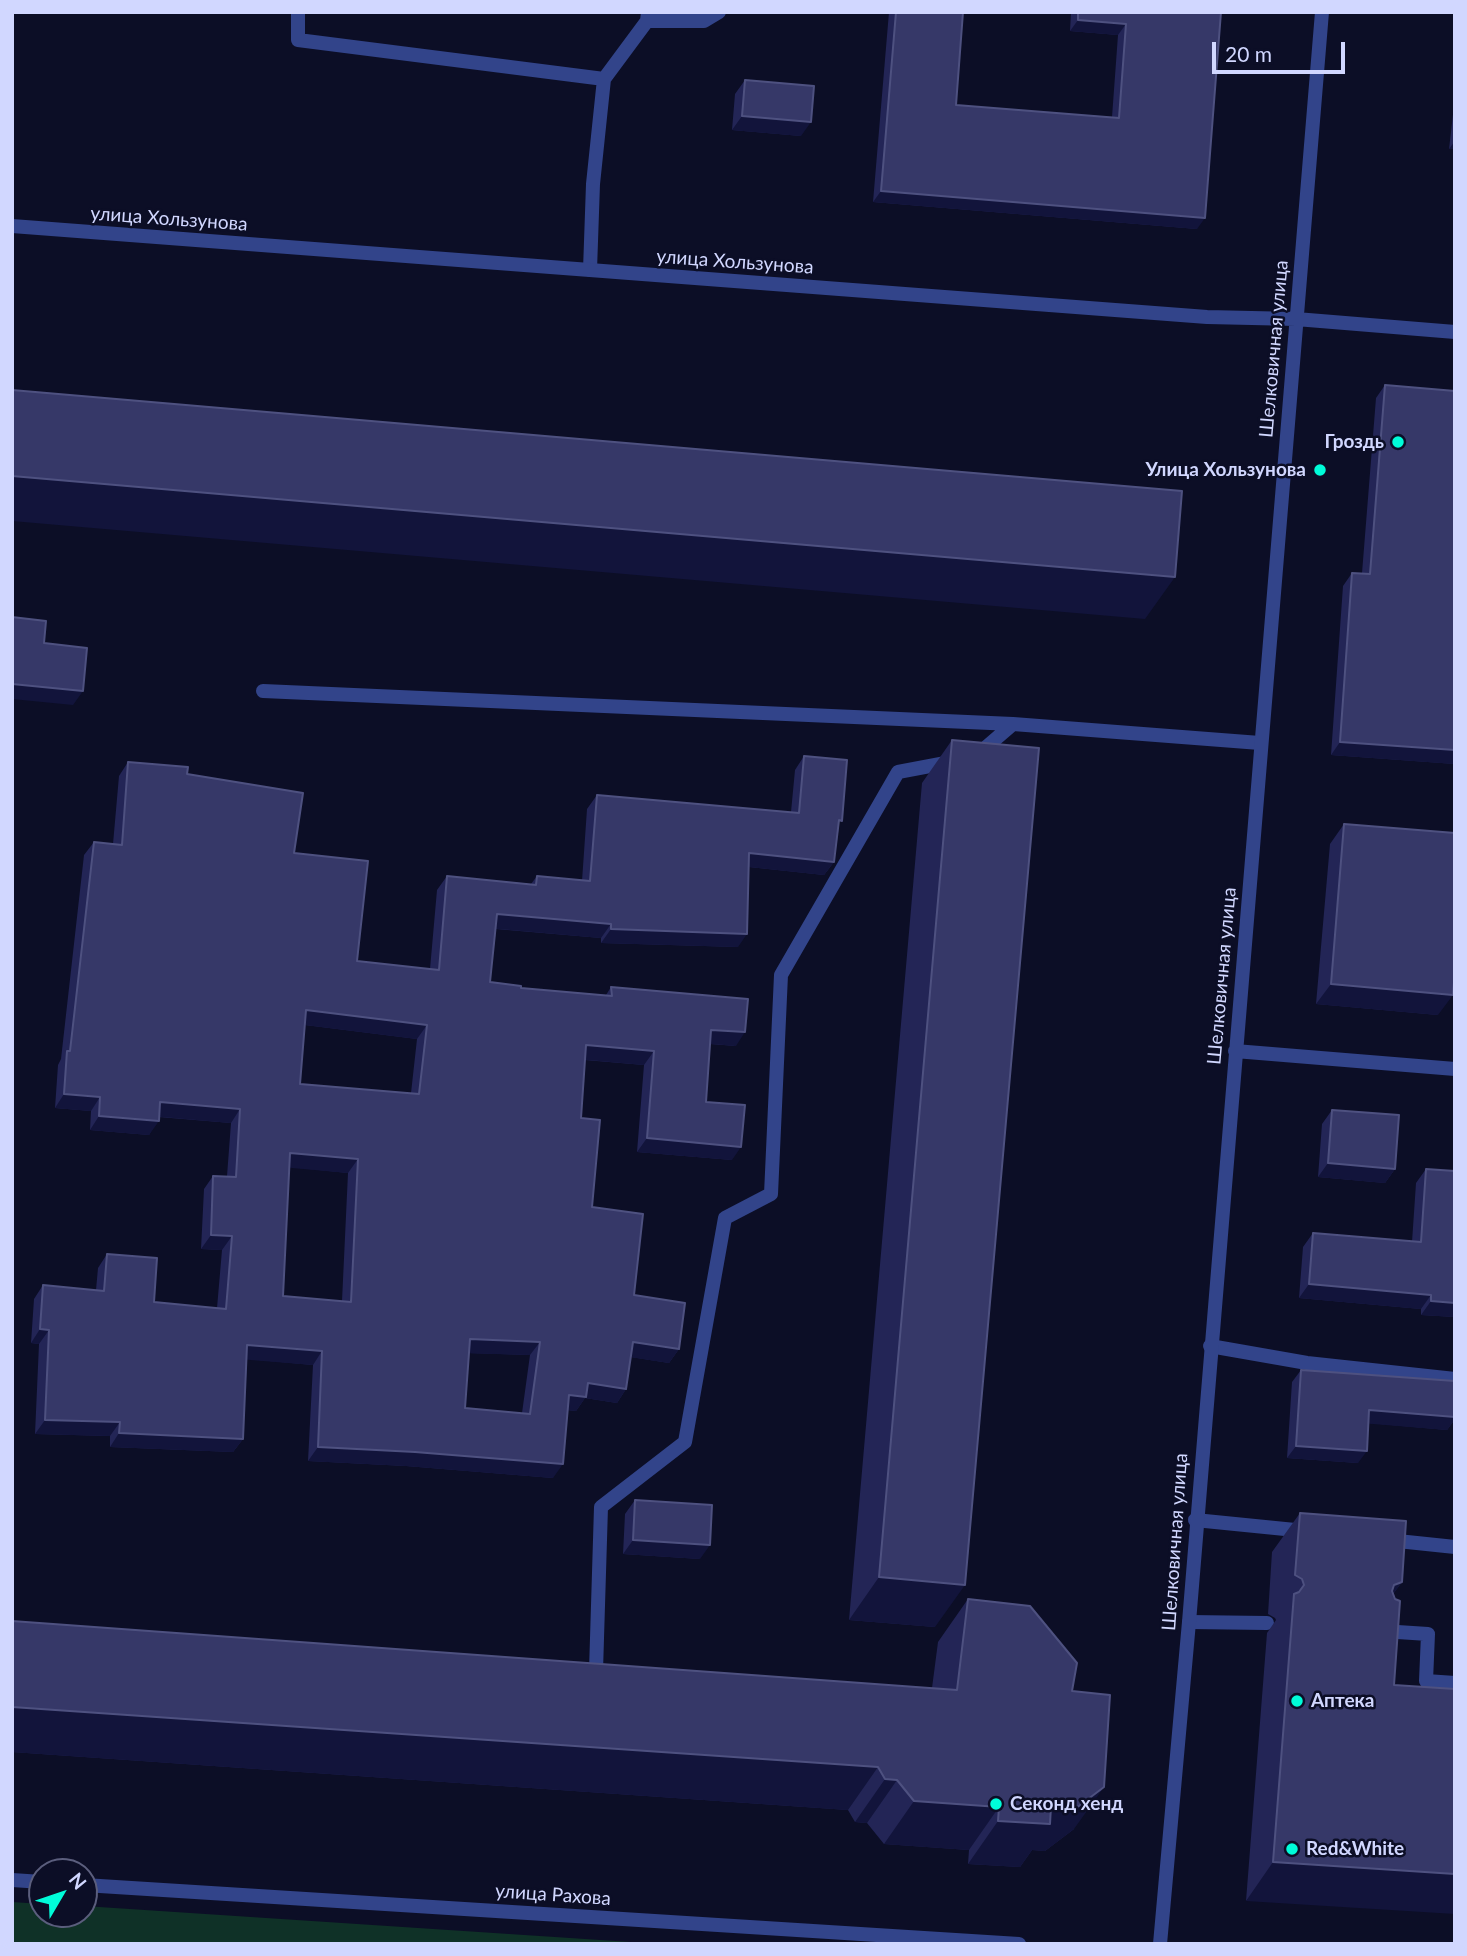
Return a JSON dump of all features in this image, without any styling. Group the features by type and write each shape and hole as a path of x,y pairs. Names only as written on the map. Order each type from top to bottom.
{"street":[{"path":"298,12 298,40 604,79"},
{"path":"590,270 593,184 604,79 647,17 704,21 719,12"},
{"name":"Шелковичная улица","path":"1160,1944 1322,12"},
{"name":"улица Хользунова","path":"12,226 1208,317 1296,319 1455,331"},
{"path":"263,691 1013,723 1260,743"},
{"path":"596,1671 601,1507 685,1442 725,1218 771,1194 781,975 898,772 975,758 1013,723"},
{"path":"1235,1051 1455,1069"},
{"path":"1210,1346 1307,1363 1455,1379"},
{"path":"1195,1520 1318,1533"},
{"path":"1373,1538 1455,1547"},
{"path":"1189,1622 1268,1623"},
{"path":"1374,1630 1427,1634 1426,1681 1455,1683"},
{"name":"улица Рахова","path":"98,1886 1019,1944"}],"green space":[{"path":"12,1902 28,1903 28,1928 98,1928 98,1907 661,1944 12,1944"}],"building":[{"path":"896,12 963,12 956,105 1119,118 1126,24 1078,20 1078,12 1221,12 1205,218 881,191"},
{"path":"745,80 814,86 811,122 742,116"},
{"path":"1385,385 1455,391 1455,750 1340,742 1352,573 1370,574"},
{"path":"12,390 1182,491 1175,577 12,476"},
{"path":"12,617 46,621 44,643 87,648 83,691 12,684"},
{"path":"952,740 1039,748 965,1585 879,1577"},
{"path":"804,756 847,760 842,821 839,820 834,862 749,853 747,934 611,929 611,924 497,914 490,982 521,988 612,996 611,987 748,999 745,1032 711,1030 706,1102 745,1105 741,1147 647,1138 654,1051 586,1045 581,1118 600,1120 592,1207 643,1214 634,1295 685,1303 679,1349 633,1342 626,1389 588,1383 586,1397 569,1395 563,1464 318,1447 322,1351 247,1345 243,1439 119,1433 120,1422 45,1420 49,1330 40,1329 43,1285 104,1291 107,1254 157,1258 154,1302 226,1309 232,1236 211,1235 213,1176 236,1177 240,1109 160,1102 159,1121 99,1116 100,1097 64,1094 67,1051 70,1051 94,842 122,845 128,762 188,767 187,774 303,793 294,853 368,861 357,961 439,970 447,876 536,885 537,876 590,881 597,795 799,813","holes":["306,1010 427,1025 419,1094 300,1084","290,1153 358,1159 351,1302 283,1296","470,1339 540,1342 530,1414 465,1408"]},
{"path":"1344,824 1455,833 1453,995 1331,984"},
{"path":"1332,1110 1399,1115 1395,1169 1328,1163"},
{"path":"1426,1169 1455,1171 1455,1303 1431,1301 1431,1295 1309,1284 1313,1233 1421,1242"},
{"path":"1301,1370 1455,1381 1455,1417 1369,1410 1367,1451 1296,1446"},
{"path":"635,1500 712,1505 710,1545 633,1540"},
{"path":"1300,1513 1406,1521 1402,1582 1394,1585 1392,1591 1395,1599 1400,1601 1394,1685 1455,1689 1455,1874 1273,1862 1294,1594 1304,1585 1302,1579 1295,1575"},
{"path":"968,1599 1030,1606 1077,1663 1072,1691 1110,1695 1104,1787 1075,1809 1051,1806 1050,1824 998,1821 999,1807 914,1801 897,1780 885,1779 878,1767 12,1707 12,1621 957,1690"}],"place":[{"name":"Гроздь","path":"1398,442"},
{"name":"Улица Хользунова","path":"1320,470"},
{"name":"Аптека","path":"1297,1701"},
{"name":"Секонд хенд","path":"996,1804"},
{"name":"Red&White","path":"1292,1849"}]}
